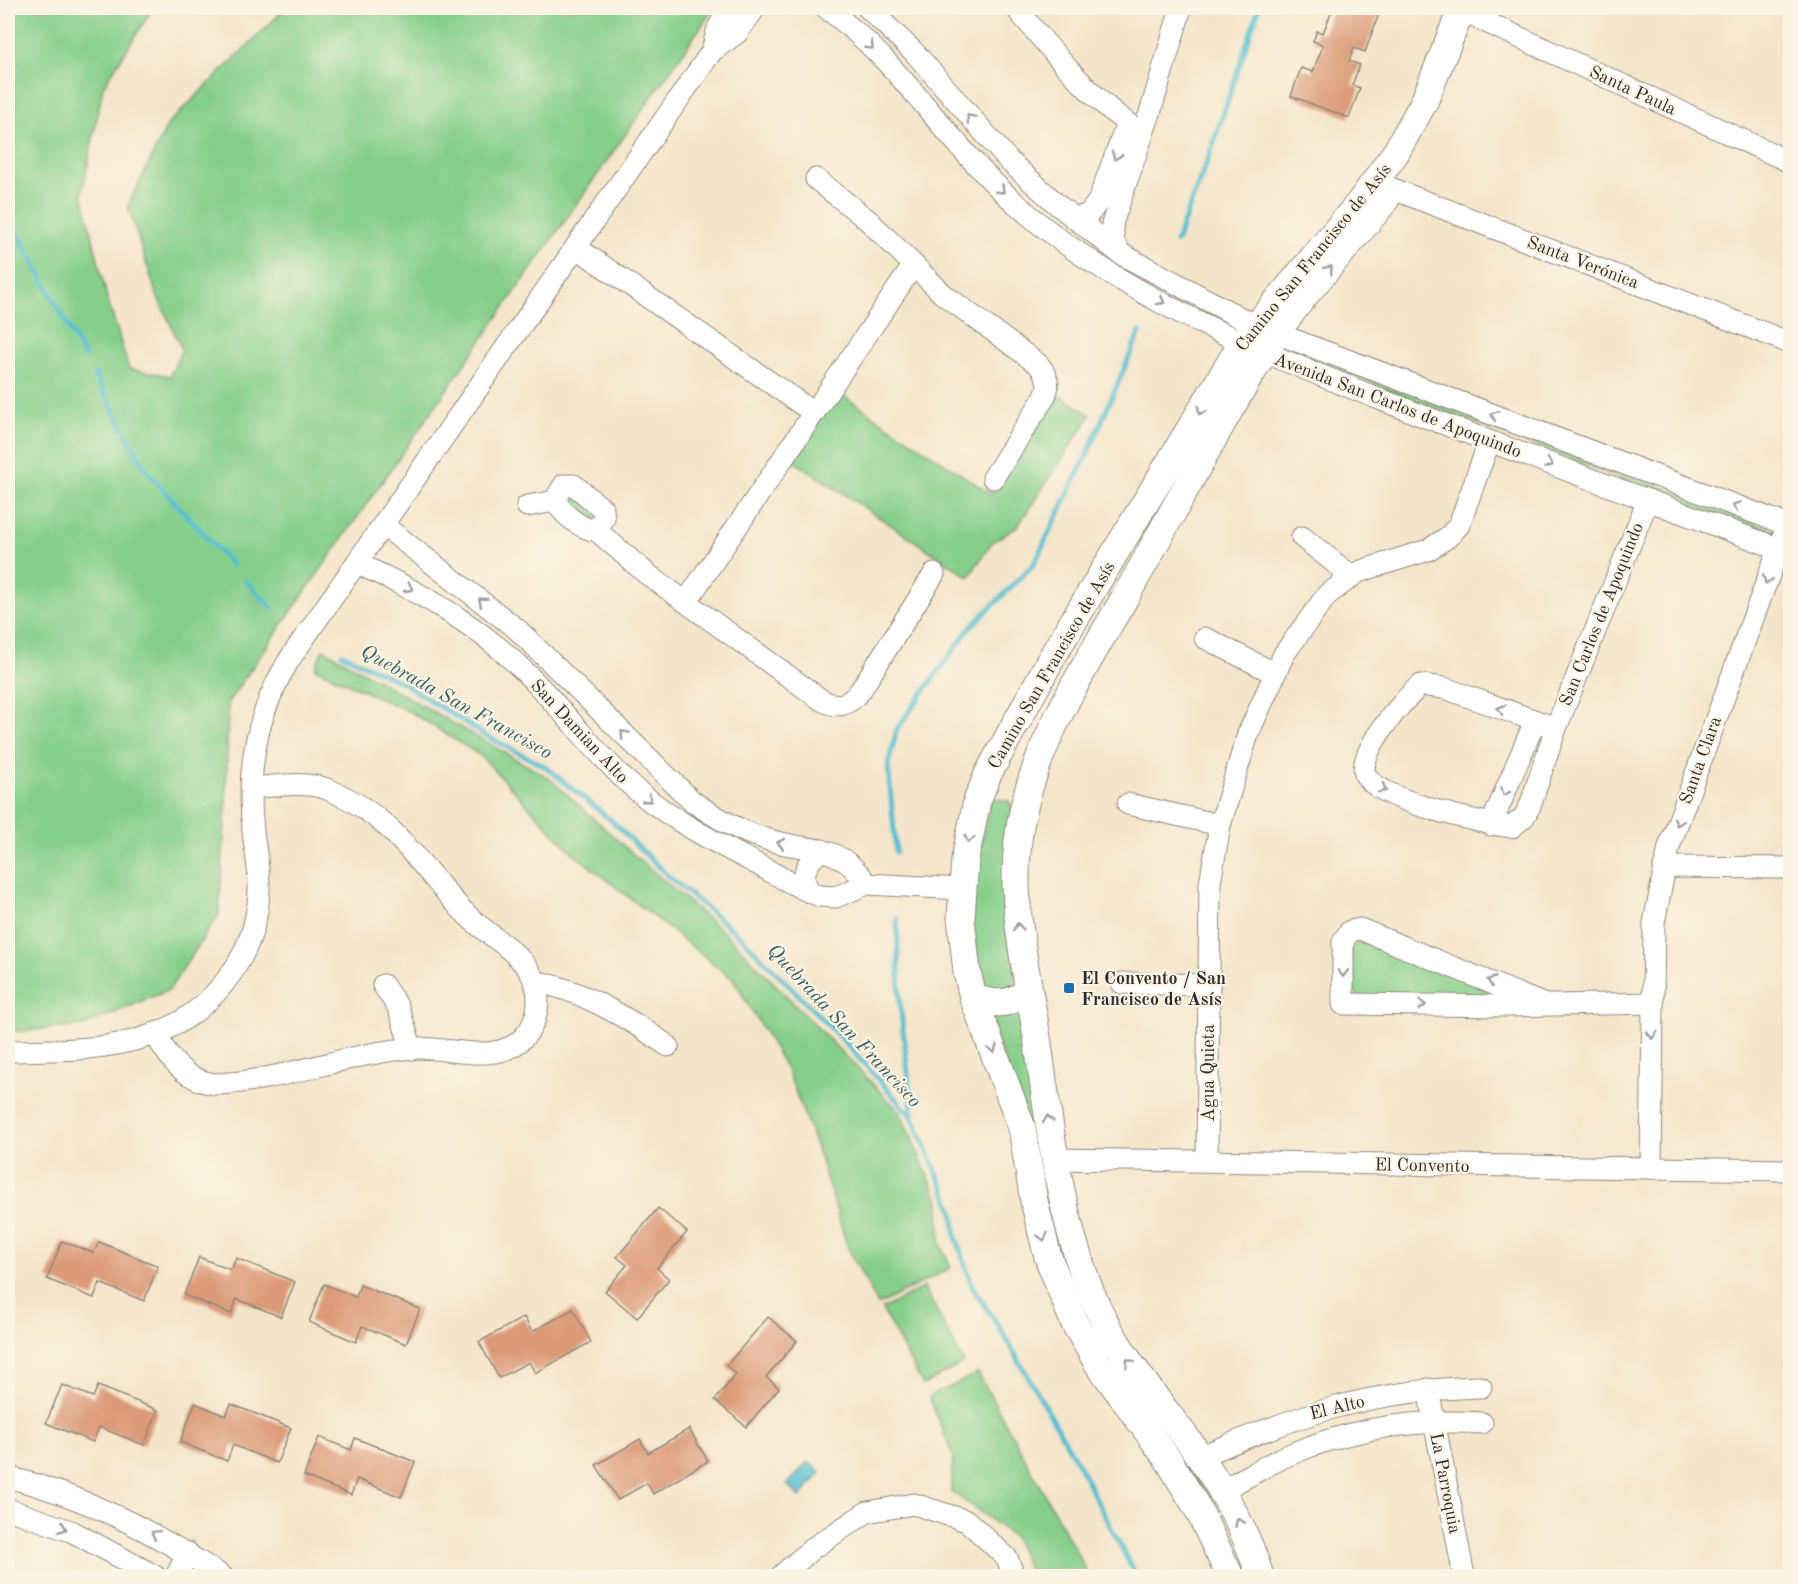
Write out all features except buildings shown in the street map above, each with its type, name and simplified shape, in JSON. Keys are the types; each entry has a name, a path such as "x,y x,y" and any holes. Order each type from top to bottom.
{"main road":[{"name":"Camino San Francisco de Asís","path":"1230,1576 1198,1509 1169,1461 1097,1362 1074,1322 1048,1257 1034,1201 1022,1128 973,998 963,945 962,889 965,860 978,801 1011,730 1085,603 1259,339 1384,186 1424,102 1472,11"},
{"name":"Camino San Francisco de Asís","path":"1259,339 1046,743 1023,809 1016,890 1021,957 1054,1159 1075,1248 1092,1296 1114,1340 1200,1457 1231,1505 1260,1576"},
{"path":"1085,603 1114,616"},
{"path":"978,801 989,793 1003,792 1015,798 1023,809"},
{"path":"973,998 987,1003 1002,1004 1028,991"}],"street":[{"path":"8,1051 92,1047 124,1043 155,1033 179,1022 207,1001 227,980 247,945 256,919 260,888 251,788 258,726 274,687 356,563 712,51 718,28 730,8"},
{"path":"712,51 737,33 755,8"},
{"name":"Avenida San Carlos de Apoquindo","path":"826,8 896,72 987,176 1048,230 1126,282 1489,442 1785,550"},
{"name":"Avenida San Carlos de Apoquindo","path":"868,8 915,53 1009,161 1074,218 1121,254 1259,339 1789,525"},
{"path":"1017,8 1061,62 1135,129"},
{"path":"1074,218 1088,215 1098,202 1135,129 1181,8"},
{"name":"Santa Paula","path":"1472,11 1791,162"},
{"path":"1121,254 1114,242 1112,224 1135,129"},
{"path":"816,179 868,220 913,266 966,313 1038,364 1048,380 1044,399 993,478"},
{"name":"Santa Verónica","path":"1384,186 1791,343"},
{"path":"577,248 814,413"},
{"path":"686,602 913,266"},
{"name":"Agua Quieta","path":"1208,1161 1210,883 1220,825 1248,734 1274,673 1312,612 1334,588 1350,575 1428,550 1448,537 1464,515 1489,442"},
{"path":"527,506 556,501 561,487 567,483 574,485 603,509 604,518 596,530 628,559 820,699 838,706 849,703 860,692 934,574"},
{"name":"San Carlos de Apoquindo","path":"1556,728 1444,688 1421,685 1406,696 1376,737 1364,769 1366,777 1377,788 1456,818 1512,827 1524,817 1530,806 1556,728 1647,500"},
{"name":"San Damian Alto","path":"383,525 518,630 585,693 661,773 692,801 720,820 744,832 772,841 822,850 844,858 867,884"},
{"name":"Santa Clara","path":"1652,1168 1654,923 1664,867 1785,550 1789,525"},
{"path":"1302,537 1350,575"},
{"name":"San Damian Alto","path":"356,563 404,585 444,608 499,648 535,681 626,781 673,818 810,892 836,897 867,884 962,889"},
{"path":"1205,638 1274,673"},
{"path":"1491,825 1535,721"},
{"path":"155,1033 166,1053 186,1074 195,1080 215,1084 412,1049 486,1053 511,1048 533,1025 538,998 535,982 518,958 466,914 404,841 369,810 320,786 300,784 251,788"},
{"path":"1128,804 1220,825"},
{"path":"810,892 804,883 805,870 822,850"},
{"path":"1664,867 1791,868"},
{"path":"1545,1005 1360,929 1350,931 1343,941 1343,1004 1545,1005 1653,1003"},
{"path":"535,982 555,986 599,1006 668,1046"},
{"path":"1122,983 1209,985"},
{"path":"383,985 398,1007 412,1049"},
{"name":"El Convento","path":"1054,1159 1791,1170"},
{"name":"El Alto","path":"1200,1457 1254,1433 1328,1408 1428,1389 1481,1387"},
{"name":"La Parroquia","path":"1428,1389 1464,1576"},
{"name":"El Alto","path":"1221,1490 1290,1454 1375,1428 1435,1422 1482,1424"},
{"path":"8,1478 103,1508 188,1553 222,1576"},
{"path":"781,1576 813,1548 867,1512 914,1504 967,1521 1006,1558 1014,1576"},
{"path":"8,1509 73,1532 154,1576"},
{"path":"176,1576 188,1553"}],"green space":[{"path":"8,8 153,8 103,87 82,193 107,298 129,369 170,376 182,349 156,293 128,206 168,124 286,8 714,8 228,702 226,805 219,914 169,990 83,1026 8,1032"},
{"path":"1293,346 1776,531 1772,536 1291,353"},
{"path":"836,391 991,494 1057,394 1091,415 1017,527 992,542 969,577 791,459"},
{"path":"571,492 599,512 592,523 563,503"},
{"path":"323,649 549,778 726,934 900,1112 939,1201 940,1242 951,1268 878,1305 848,1248 818,1151 787,1070 734,980 574,854 481,756 414,714 315,668"},
{"path":"991,798 1009,801 1015,813 1017,978 1004,994 982,987 969,903"},
{"path":"1366,939 1496,990 1495,998 1360,998 1351,988 1350,951 1357,943"},
{"path":"1021,1005 1050,1203 1070,1266 1208,1492 1248,1576 1242,1576 1218,1519 1195,1480 1095,1342 1056,1252 990,1013"},
{"path":"924,1287 964,1363 923,1385 882,1309"},
{"path":"978,1373 1085,1568 1086,1576 1031,1576 1014,1537 951,1491 953,1456 929,1397"}],"water":[{"path":"808,1462 821,1473 800,1497 787,1485"}],"waterway":[{"path":"1176,242 1208,159 1259,8"},
{"name":"Quebrada San Francisco","path":"8,215 84,356"},
{"path":"896,852 888,765 897,729 968,630 1034,564 1086,457 1140,332"},
{"name":"Quebrada San Francisco","path":"94,374 147,472 233,566"},
{"name":"Quebrada San Francisco","path":"246,581 272,608"},
{"name":"Quebrada San Francisco","path":"342,654 403,683 486,736 546,767 612,821 668,876 742,938 842,1039 913,1118 953,1210 956,1237 973,1288 1003,1333 1076,1460 1136,1576"},
{"path":"897,919 900,1004 913,1116"}],"place":[{"name":"El Convento / San Francisco de Asís","path":"1069,988"}]}
